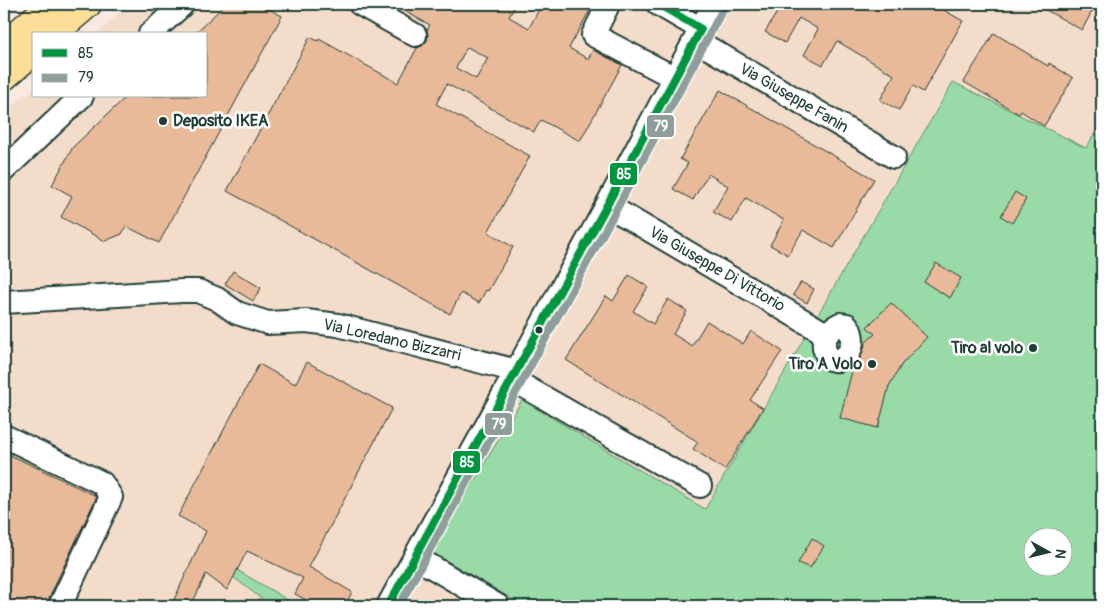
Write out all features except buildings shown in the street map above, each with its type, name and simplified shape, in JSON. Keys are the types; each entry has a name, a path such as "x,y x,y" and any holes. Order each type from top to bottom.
{"highway":[{"path":"4,39 47,19 87,4"},
{"path":"4,46 47,19"},
{"path":"4,76 32,52"}],"street":[{"path":"360,4 415,35"},
{"path":"601,4 607,7 593,35 675,78"},
{"name":"Via Giuseppe Fanin","path":"658,4 698,34 894,157"},
{"path":"388,606 515,375 714,4"},
{"path":"152,32 170,8"},
{"path":"4,170 80,98"},
{"name":"Via Giuseppe Di Vittorio","path":"607,205 826,334"},
{"name":"Via Loredano Bizzarri","path":"4,302 198,291 216,299 237,313 268,323 306,321 338,325 515,375 700,486"},
{"path":"4,436 102,483 112,496 60,606"},
{"path":"415,557 498,606"}],"shaded area":[{"path":"129,4 1102,4 1102,121 1086,148 952,82 648,606 4,606 4,112 32,90 32,98 208,98 208,32 99,32"}],"green space":[{"path":"953,82 1086,148 1102,121 1102,606 524,606 432,552 522,400 705,509"},
{"path":"237,570 298,606 271,606 233,577"}],"transit line":[{"name":"85","path":"658,4 701,29"},
{"name":"79","path":"399,606 616,210 723,9"},
{"name":"85","path":"388,606 701,29"}],"place":[{"name":"Deposito IKEA","path":"163,121"},
{"name":"Tiro al volo","path":"1033,348"},
{"name":"Tiro A Volo","path":"872,364"}]}
